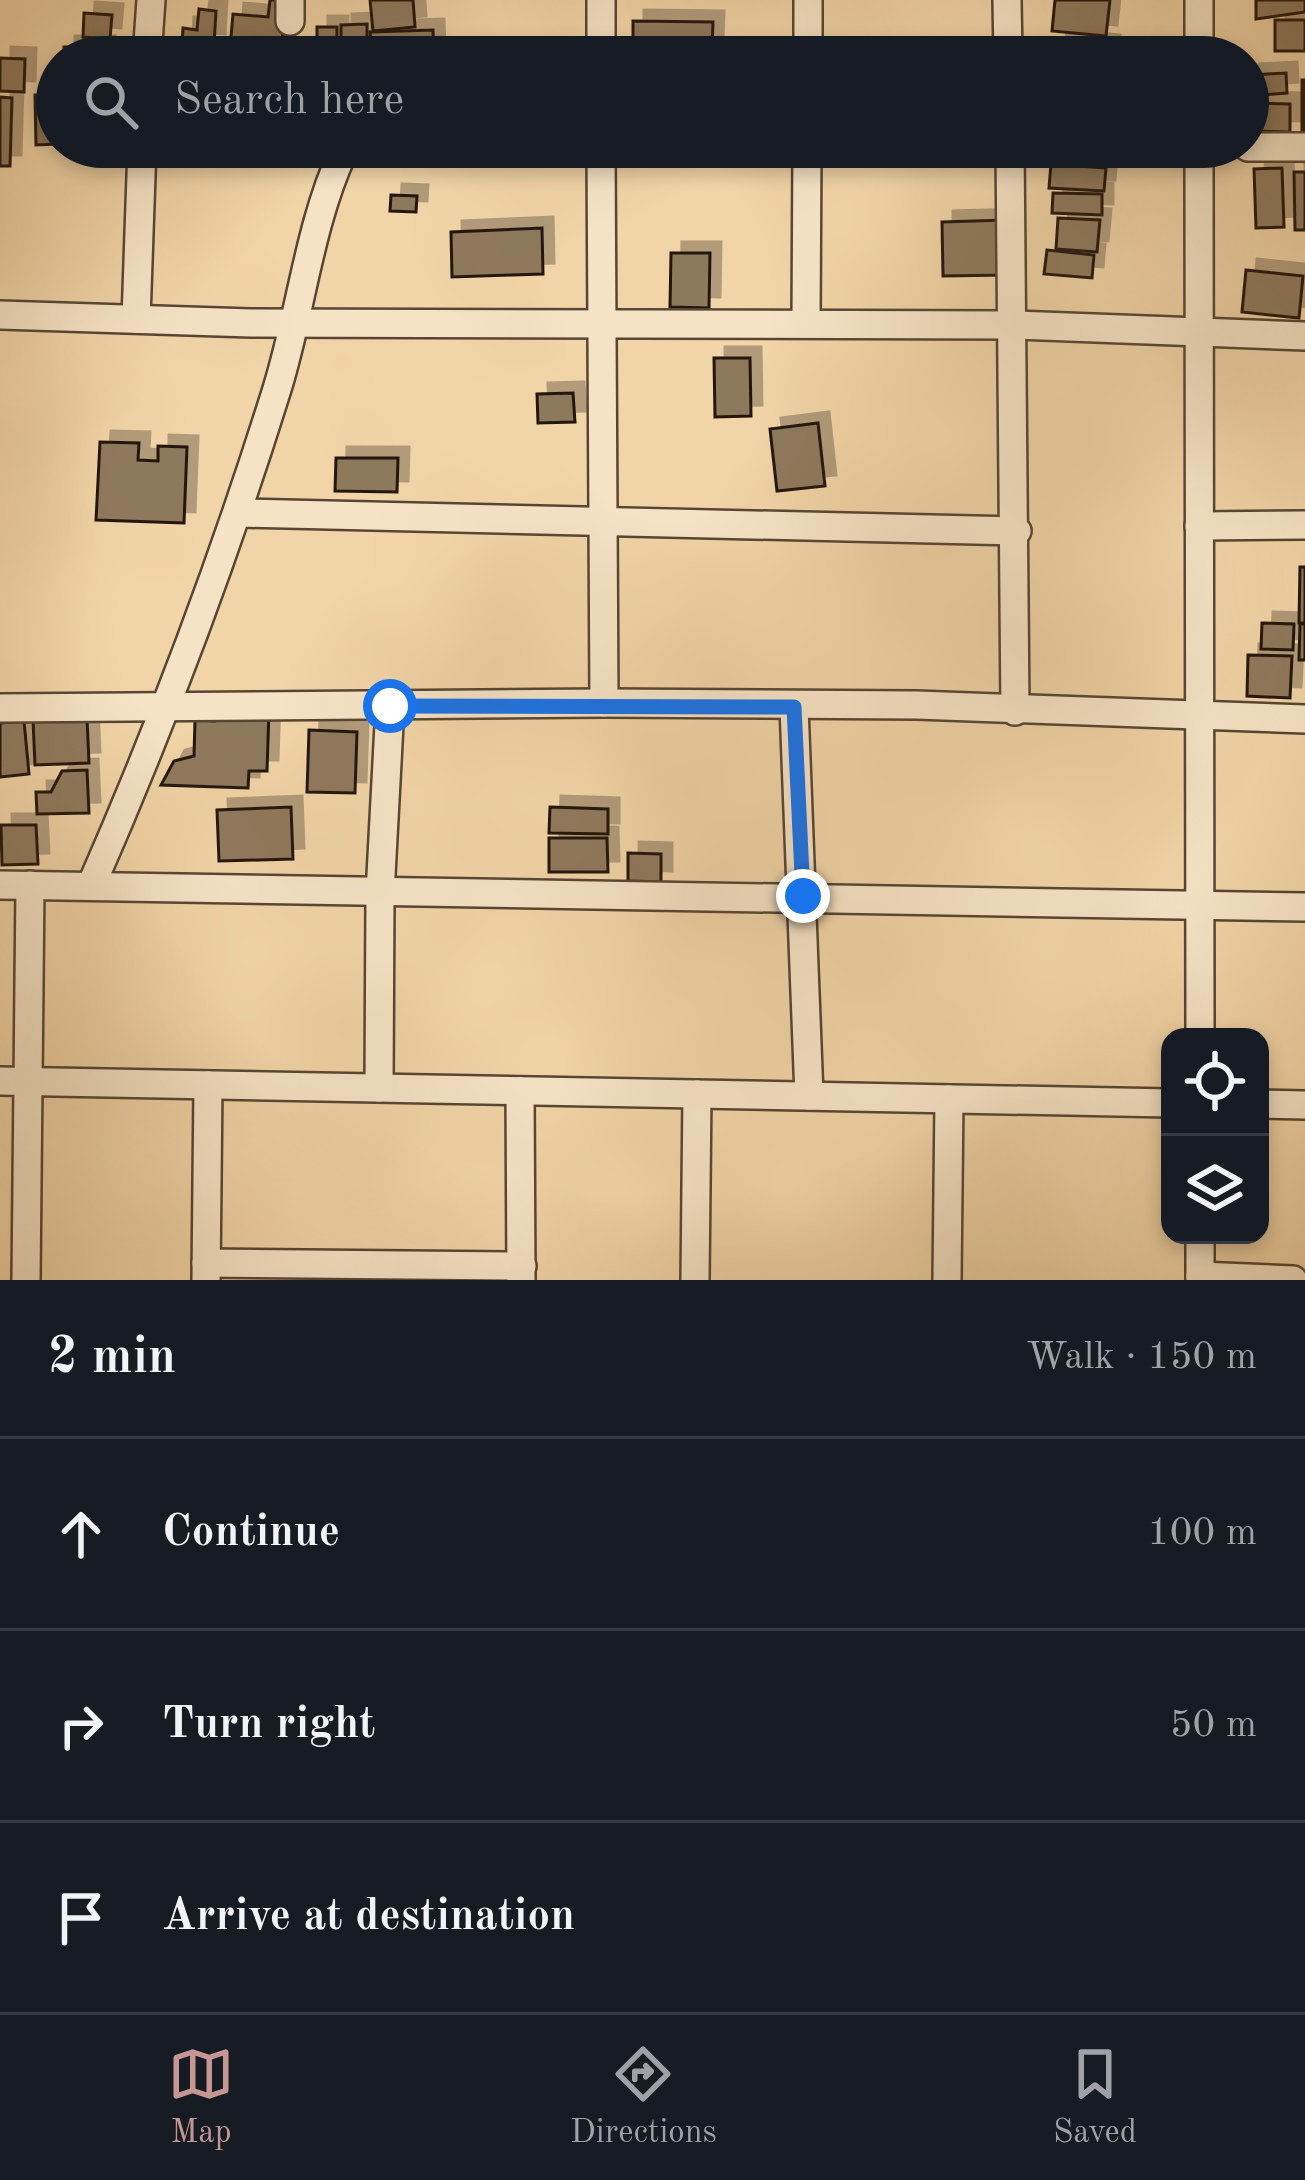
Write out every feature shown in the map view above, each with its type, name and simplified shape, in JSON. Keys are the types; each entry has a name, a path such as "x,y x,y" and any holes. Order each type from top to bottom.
{"street":[{"path":"148,36 151,0"},
{"path":"601,0 601,36"},
{"path":"808,0 808,36"},
{"path":"1007,0 1008,36"},
{"path":"1199,0 1199,36"},
{"path":"1269,147 1305,147"},
{"path":"136,319 141,168"},
{"path":"92,886 171,705 239,513 298,323 336,168"},
{"path":"601,168 604,703"},
{"path":"806,322 807,168"},
{"path":"1010,168 1015,711"},
{"path":"1199,168 1200,1028"},
{"path":"0,315 298,323 1014,325 1305,336"},
{"path":"239,513 1017,530"},
{"path":"1199,526 1305,525"},
{"path":"0,708 604,703 1305,719"},
{"path":"379,1088 380,894 390,706"},
{"path":"794,707 809,1096"},
{"path":"0,885 1305,907"},
{"path":"26,1280 14,1082 30,885"},
{"path":"14,1082 1161,1102"},
{"path":"208,1085 206,1272 521,1273 520,1090"},
{"path":"695,1280 698,1094"},
{"path":"946,1280 949,1099"},
{"path":"1269,1104 1305,1105"},
{"path":"1200,1244 1200,1278 1293,1280"}],"building":[{"path":"270,0 286,0 283,36 231,36 233,14 268,17"},
{"path":"370,0 413,0 415,27 373,31"},
{"path":"1055,0 1110,0 1106,36 1052,31"},
{"path":"1256,0 1305,0 1305,12 1256,19"},
{"path":"199,9 216,11 215,36 182,36 183,28 197,30"},
{"path":"84,13 112,15 110,36 83,36"},
{"path":"1275,20 1305,20 1305,51 1275,51"},
{"path":"633,21 713,22 712,36 633,36"},
{"path":"367,24 367,36 341,36 341,25"},
{"path":"317,27 337,27 337,36 317,36"},
{"path":"433,30 433,36 370,36 370,32"},
{"path":"0,58 25,59 24,92 0,91"},
{"path":"1286,73 1287,93 1269,94 1269,74"},
{"path":"1305,80 1305,137 1302,137"},
{"path":"0,97 12,98 10,166 0,166"},
{"path":"1269,104 1290,104 1290,132 1269,132"},
{"path":"1051,168 1106,168 1104,191 1049,188"},
{"path":"1282,168 1284,227 1256,228 1254,169"},
{"path":"1294,172 1305,172 1305,230 1295,230"},
{"path":"1053,193 1102,194 1102,215 1052,213"},
{"path":"391,195 417,196 416,212 390,211"},
{"path":"1058,218 1100,220 1097,252 1056,249"},
{"path":"1006,220 1007,275 943,276 942,222"},
{"path":"542,228 543,274 452,277 451,232"},
{"path":"1047,250 1094,255 1092,278 1044,274"},
{"path":"671,253 710,253 709,308 670,307"},
{"path":"1246,270 1303,276 1299,318 1242,312"},
{"path":"714,358 750,358 751,416 715,417"},
{"path":"573,393 575,422 538,423 537,394"},
{"path":"818,423 825,486 777,491 770,429"},
{"path":"100,442 139,443 138,460 158,461 158,446 187,447 184,523 96,520"},
{"path":"336,458 398,458 397,492 335,491"},
{"path":"1300,567 1305,567 1305,623 1299,623"},
{"path":"1262,623 1294,624 1293,650 1261,649"},
{"path":"1300,624 1305,624 1305,660 1299,660"},
{"path":"1248,655 1292,656 1290,698 1247,696"},
{"path":"214,708 269,710 267,771 249,771 248,788 161,785 174,761 194,756 195,720 214,721"},
{"path":"87,718 89,763 35,765 33,720"},
{"path":"24,721 29,774 0,777 0,723"},
{"path":"309,730 357,732 355,793 307,792"},
{"path":"87,770 89,813 37,814 36,792 51,792 62,771"},
{"path":"291,807 293,859 219,861 217,810"},
{"path":"550,807 608,809 608,834 549,833"},
{"path":"1,825 36,825 38,864 2,865"},
{"path":"549,838 607,838 608,872 549,872"},
{"path":"628,853 661,854 661,882 628,881"}],"route":[{"path":"390,706 794,707 803,896"}]}
